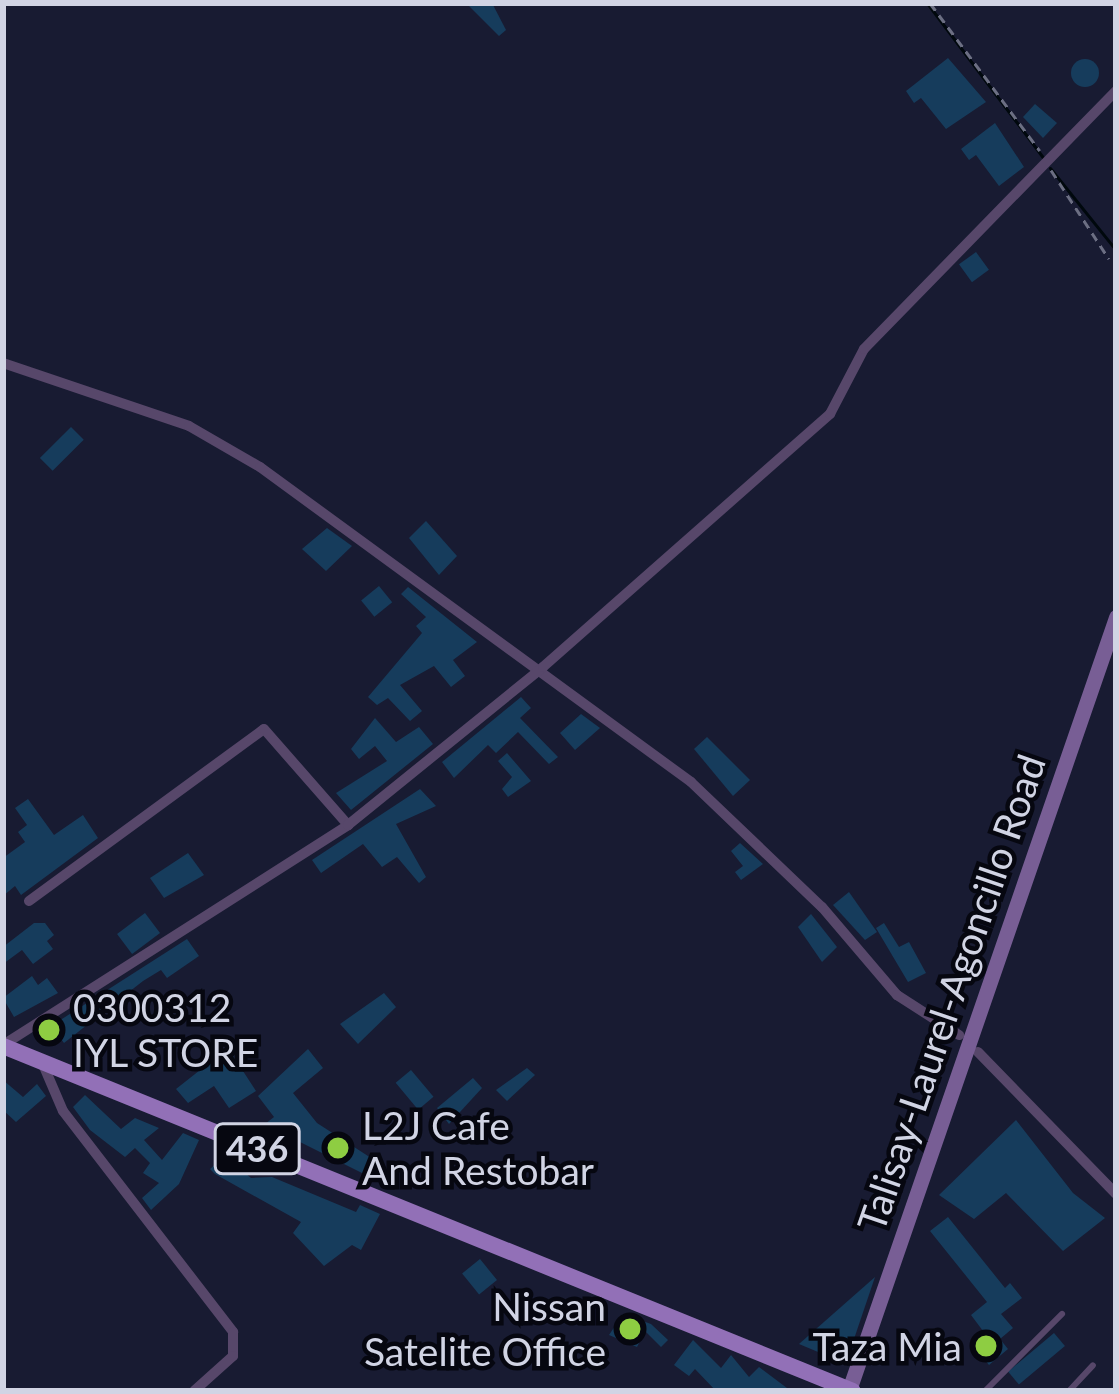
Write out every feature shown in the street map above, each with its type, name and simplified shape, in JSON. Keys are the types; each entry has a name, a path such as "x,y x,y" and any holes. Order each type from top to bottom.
{"main road":[{"name":"Talisay-Laurel-Agoncillo Road","path":"850,1391 1116,617"},
{"name":"436","path":"3,1046 850,1391"}],"street":[{"path":"3,1046 348,825 543,667 830,414 864,350 1049,166 1116,91"},
{"path":"3,363 226,445 543,667 691,782 822,907 897,995 959,1035"},
{"path":"29,902 264,729 348,825"},
{"path":"977,1052 1116,1195"},
{"path":"42,1062 63,1111 233,1332 233,1356 194,1391"}],"lane":[{"path":"985,1391 1062,1314"},
{"path":"1069,1391 1093,1365"}],"path":[{"path":"930,3 1049,166 1109,259"}],"building":[{"path":"466,3 492,3 506,30 499,36"},
{"path":"948,58 986,102 946,129 921,98 914,103 906,91"},
{"path":"1085,59 1095,63 1099,73 1095,83 1085,87 1075,83 1071,73 1075,63"},
{"path":"1035,104 1057,123 1043,138 1023,117"},
{"path":"995,123 1024,167 999,186 976,155 969,160 961,149"},
{"path":"976,252 989,270 972,282 959,264"},
{"path":"71,427 84,440 53,471 40,458"},
{"path":"426,521 457,556 439,575 409,538"},
{"path":"327,528 352,546 326,571 302,549"},
{"path":"379,586 392,602 374,617 361,600"},
{"path":"408,587 477,642 453,660 465,676 451,687 434,666 400,685 422,711 410,721 388,698 377,705 368,697 422,633 416,626 426,617 401,594"},
{"path":"521,697 531,708 520,718 558,757 549,764 518,732 496,753 488,745 454,778 442,762"},
{"path":"581,714 600,728 575,750 560,733"},
{"path":"375,718 396,742 419,727 433,744 351,810 336,793 387,761 375,746 359,759 351,749"},
{"path":"707,737 750,780 733,796 694,749"},
{"path":"507,753 531,781 508,797 502,789 512,777 498,761"},
{"path":"420,789 436,806 396,824 426,877 419,883 397,857 382,867 363,844 321,873 312,860"},
{"path":"28,799 54,835 83,815 98,838 21,895 15,886 3,896 3,858 25,842 18,832 27,825 15,808"},
{"path":"740,843 763,864 741,880 735,872 743,866 731,851"},
{"path":"188,853 204,875 164,898 150,878"},
{"path":"849,892 877,932 865,940 833,905"},
{"path":"145,913 160,933 132,954 117,934"},
{"path":"811,914 837,947 822,962 798,927"},
{"path":"34,923 45,923 54,935 47,941 53,949 33,964 22,950 3,964 3,947"},
{"path":"884,923 899,947 909,942 926,973 908,982 876,928"},
{"path":"187,939 199,956 167,978 161,970 143,981 64,1043 51,1026"},
{"path":"32,976 38,985 47,978 58,993 14,1017 3,998"},
{"path":"384,993 396,1007 358,1044 340,1024"},
{"path":"228,1048 256,1091 229,1108 214,1086 188,1103 176,1089"},
{"path":"308,1049 323,1068 293,1093 317,1123 385,1167 378,1181 288,1136 279,1142 265,1124 274,1117 258,1096"},
{"path":"527,1068 535,1075 507,1101 496,1090"},
{"path":"411,1070 433,1097 418,1110 396,1083"},
{"path":"473,1078 482,1088 449,1124 437,1108"},
{"path":"3,1080 23,1097 37,1084 46,1096 16,1122 3,1110"},
{"path":"85,1095 121,1129 135,1118 159,1128 144,1140 162,1160 183,1133 199,1140 179,1184 151,1210 142,1198 159,1183 143,1173 150,1163 135,1148 125,1157 90,1130 73,1107"},
{"path":"1016,1120 1073,1193 1105,1218 1063,1251 1006,1193 974,1219 939,1195"},
{"path":"225,1156 251,1178 272,1177 356,1212 360,1205 380,1214 361,1250 352,1245 324,1266 293,1233 301,1222 210,1169"},
{"path":"948,1217 1005,1288 1010,1283 1022,1298 1001,1314 1013,1328 1000,1339 1008,1349 989,1365 970,1342 983,1331 971,1315 987,1302 930,1231"},
{"path":"480,1259 497,1280 479,1294 462,1273"},
{"path":"875,1277 854,1339 830,1357 799,1344"},
{"name":"Nissan Satelite Office","path":"623,1314 651,1324 668,1340 661,1347 645,1331 637,1347 609,1335"},
{"path":"1054,1333 1065,1346 1019,1385 1008,1372"},
{"path":"693,1340 721,1368 731,1355 749,1377 759,1367 791,1391 716,1391 695,1369 689,1376 674,1365"}],"waterway":[{"path":"927,3 1045,160"},
{"path":"1050,168 1116,250"}],"place":[{"name":"0300312 IYL STORE","path":"49,1030"},
{"name":"L2J Cafe And Restobar","path":"338,1148"},
{"name":"Nissan Satelite Office","path":"630,1329"},
{"name":"Taza Mia","path":"986,1346"}]}
